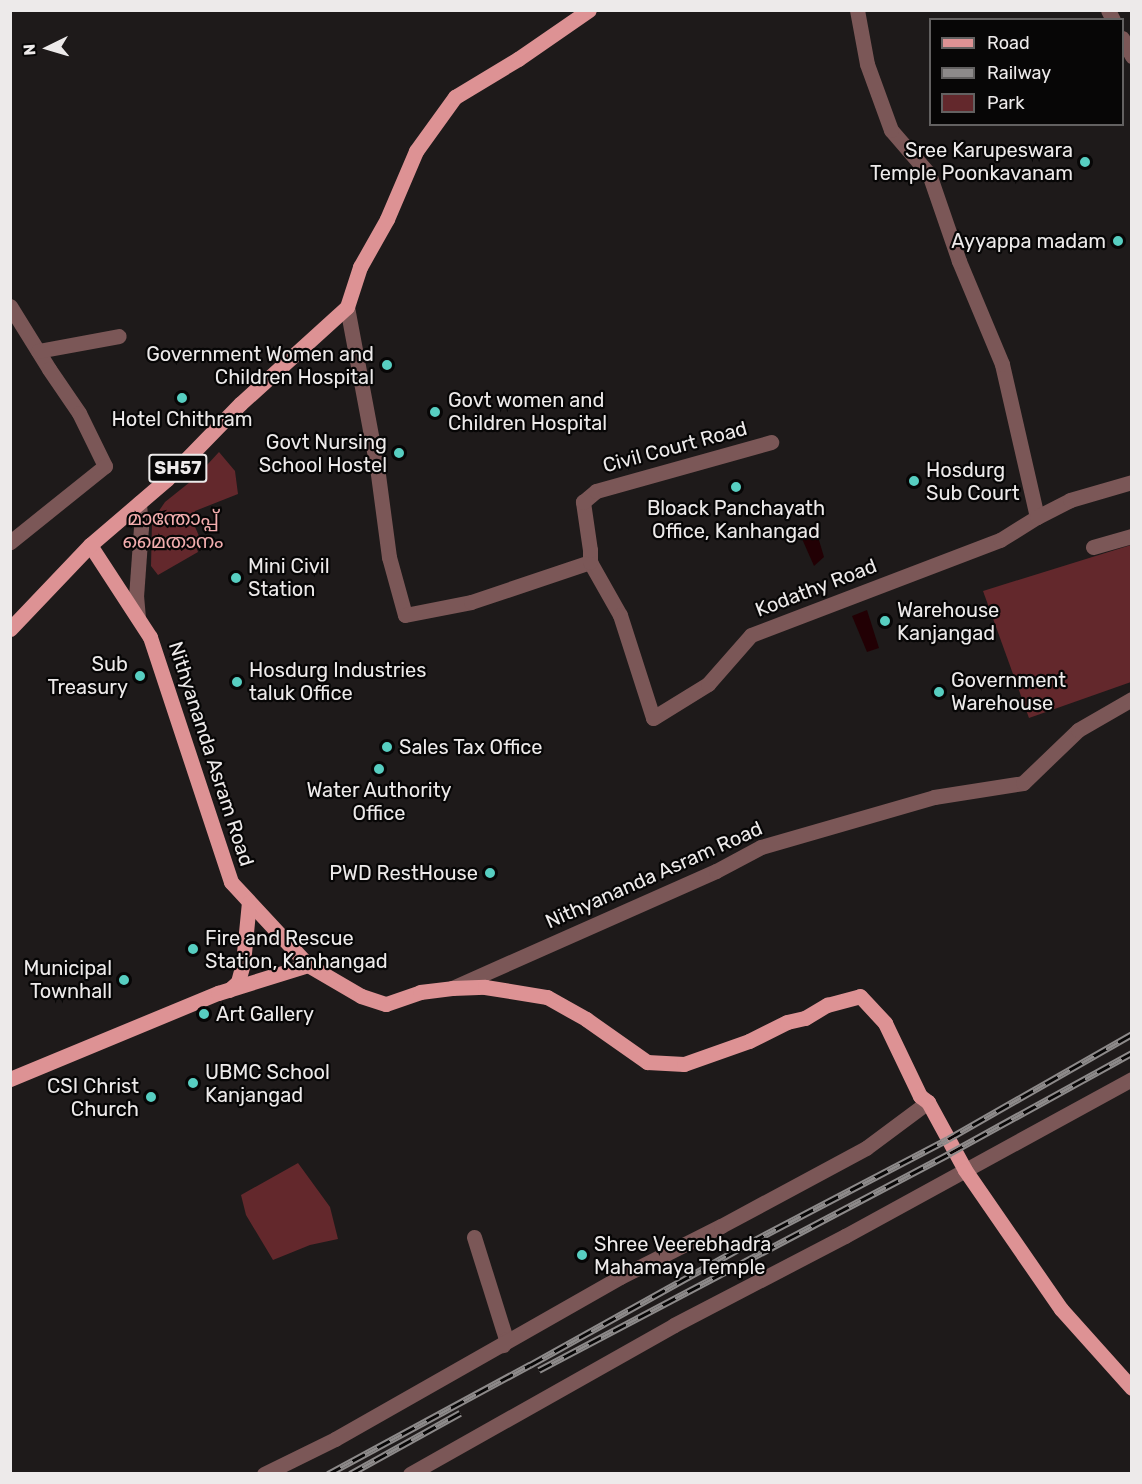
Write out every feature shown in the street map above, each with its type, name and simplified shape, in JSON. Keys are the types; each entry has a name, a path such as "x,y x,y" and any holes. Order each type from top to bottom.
{"main road":[{"name":"SH57","path":"10,629 90,544 167,479 240,404 347,307 360,267 387,219 416,151 455,97 518,59 589,10"},
{"name":"Nithyananda Asram Road","path":"90,544 150,637 231,882 308,965 361,996 386,1004 420,992 452,988 485,987 547,997 586,1019 647,1062 684,1064 749,1041 787,1022 805,1018 827,1005 860,996 885,1023 920,1096 928,1102"},
{"path":"229,990 238,982 243,963 249,902"},
{"path":"10,1078 229,990 308,965"},
{"path":"928,1102 965,1170 1062,1309 1131,1388"}],"street":[{"path":"857,10 867,64 891,130 929,174 959,261 1002,364 1037,517 1070,500 1131,482"},
{"path":"1124,42 1131,56"},
{"path":"10,306 79,413 105,466 10,542"},
{"path":"347,307 377,466 389,557 405,615 471,602 590,562"},
{"path":"38,351 119,336"},
{"name":"Civil Court Road","path":"590,562 583,502 596,491 771,442"},
{"path":"138,618 136,597 141,527 139,503"},
{"name":"Kodathy Road","path":"590,562 620,615 654,718 708,684 751,635 1000,540 1037,517"},
{"path":"1092,547 1131,536"},
{"name":"Nithyananda Asram Road","path":"452,988 716,871 761,847 934,797 1023,783 1078,730 1131,699"},
{"path":"410,1473 674,1324 845,1236 1131,1079"},
{"path":"264,1473 335,1439 401,1403 414,1392 503,1345 620,1276 721,1226 866,1148 928,1102"},
{"path":"474,1237 506,1340 503,1345"}],"green space":[{"name":"മാന്തോപ്പ് മൈതാനം","path":"219,452 235,471 238,494 195,511 193,522 199,536 194,540 198,552 158,575 151,566 152,521 165,502 195,478"},
{"path":"1131,545 1131,682 1029,718 983,591"},
{"path":"298,1163 330,1207 338,1239 310,1245 273,1260 246,1215 241,1195"}],"shaded area":[{"path":"816,530 824,557 814,566 799,532"},
{"path":"867,610 879,648 867,652 852,616"}],"railway":[{"path":"328,1474 751,1242 948,1139 1132,1034"},
{"path":"539,1370 950,1153 1132,1053"},
{"path":"350,1474 460,1413"}],"place":[{"name":"Sree Karupeswara Temple Poonkavanam","path":"1085,162"},
{"name":"Ayyappa madam","path":"1118,241"},
{"name":"Government Women and Children Hospital","path":"387,365"},
{"name":"Hotel Chithram","path":"182,398"},
{"name":"Govt women and Children Hospital","path":"435,412"},
{"name":"Govt Nursing School Hostel","path":"399,453"},
{"name":"Hosdurg Sub Court","path":"914,481"},
{"name":"Bloack Panchayath Office, Kanhangad","path":"736,487"},
{"name":"Mini Civil Station","path":"236,578"},
{"name":"Warehouse Kanjangad","path":"885,621"},
{"name":"Sub Treasury","path":"140,676"},
{"name":"Hosdurg Industries taluk Office","path":"237,682"},
{"name":"Government Warehouse","path":"939,692"},
{"name":"Sales Tax Office","path":"387,747"},
{"name":"Water Authority Office","path":"379,769"},
{"name":"PWD RestHouse","path":"490,873"},
{"name":"Fire and Rescue Station, Kanhangad","path":"193,949"},
{"name":"Municipal Townhall","path":"124,980"},
{"name":"Art Gallery","path":"204,1014"},
{"name":"UBMC School Kanjangad","path":"193,1083"},
{"name":"CSI Christ Church","path":"151,1097"},
{"name":"Shree Veerebhadra Mahamaya Temple","path":"582,1255"}]}
